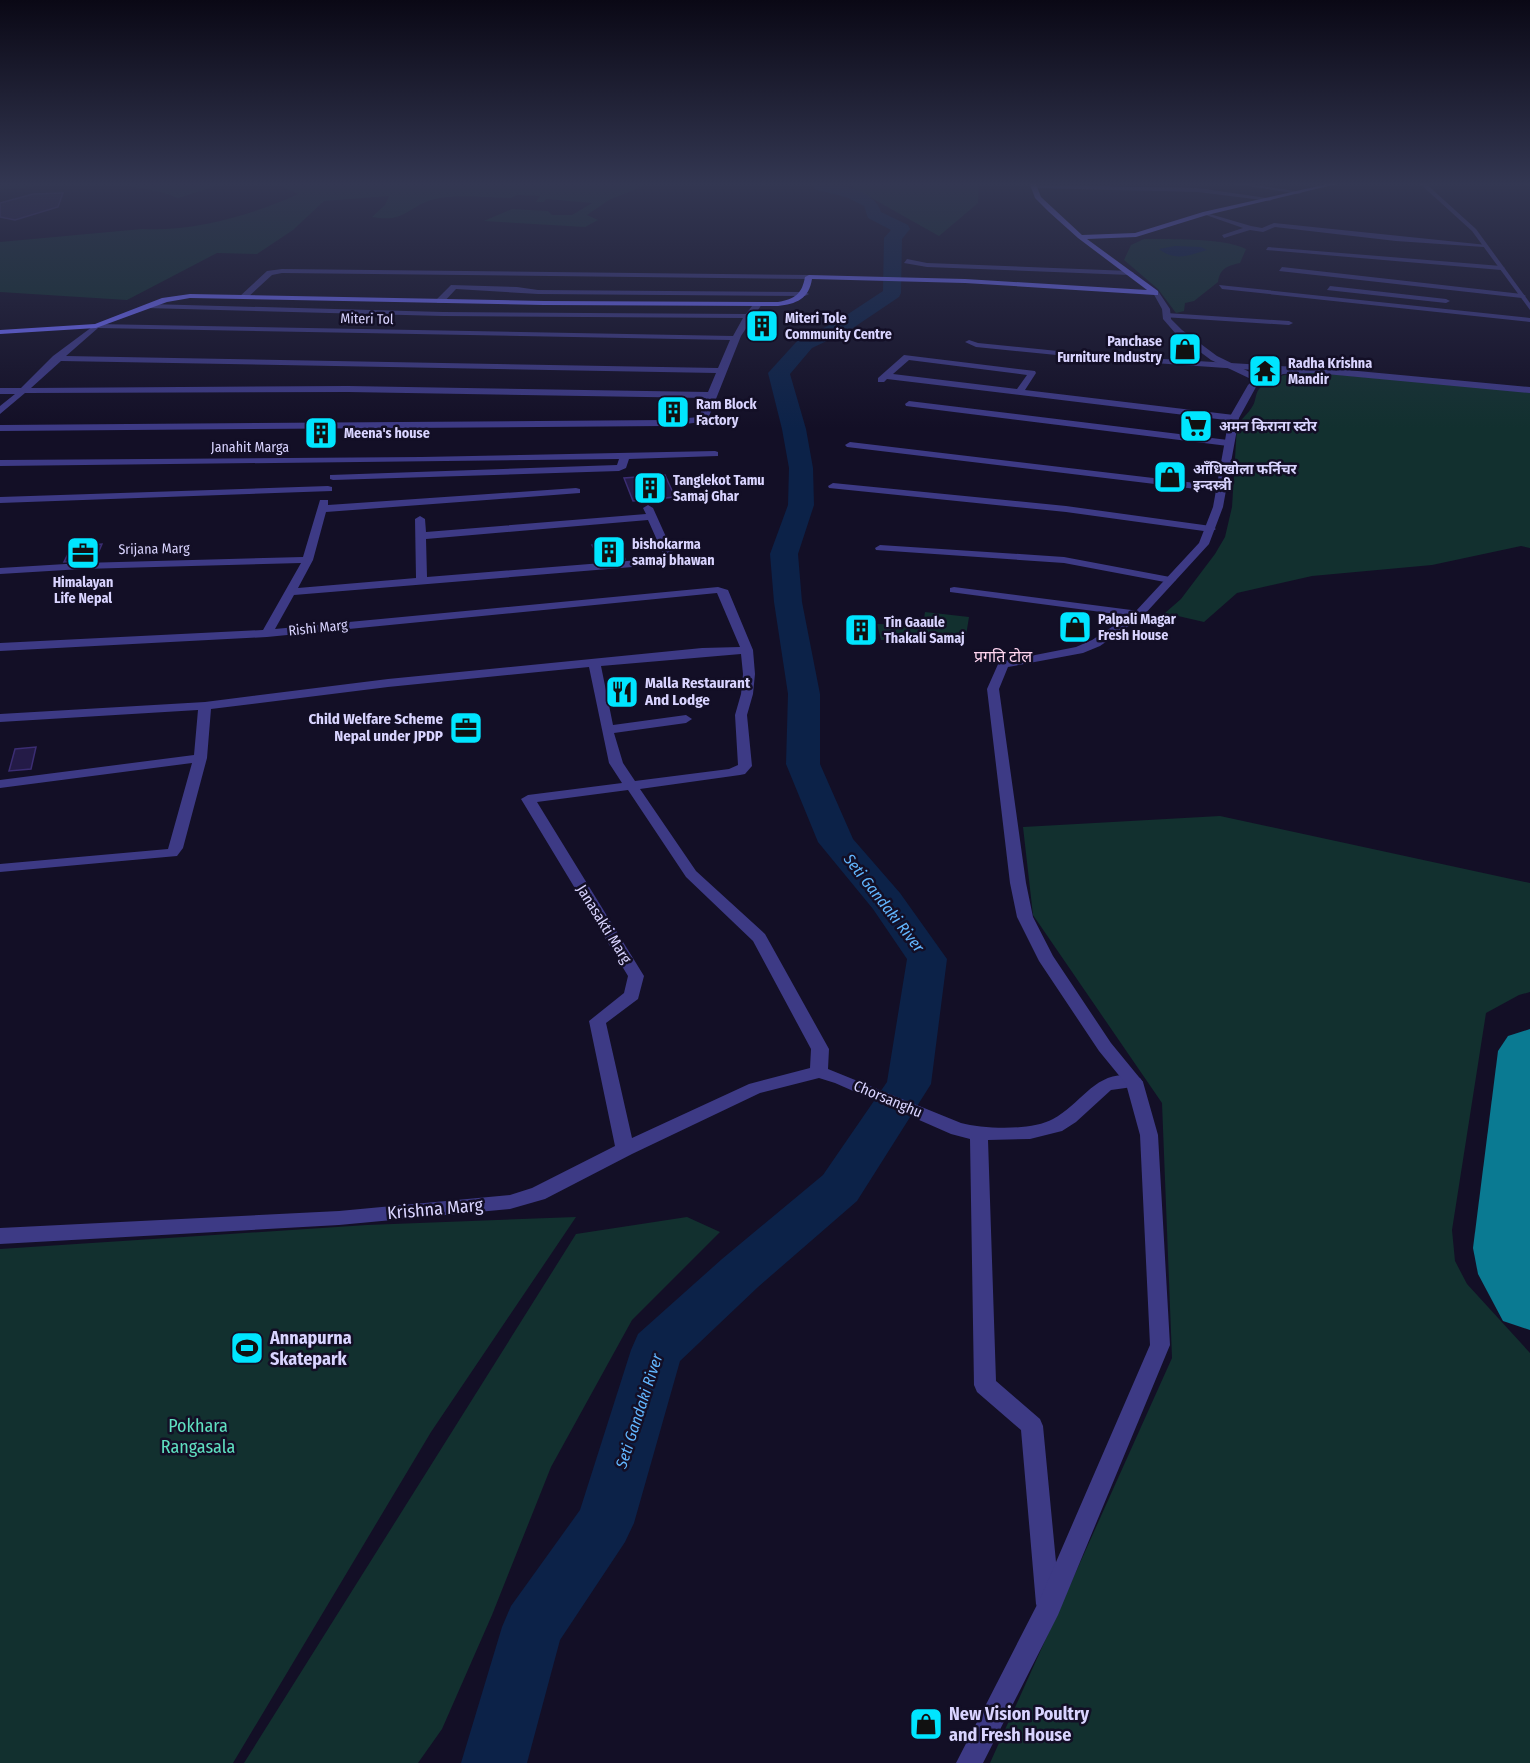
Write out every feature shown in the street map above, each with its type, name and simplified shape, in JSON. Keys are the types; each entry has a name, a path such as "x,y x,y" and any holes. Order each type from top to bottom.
{"main road":[{"path":"1122,264 1155,293"},
{"path":"96,326 177,297 758,304 791,303 804,294 809,278 983,282 1155,293"},
{"name":"Miteri Tol","path":"0,332 96,326"}],"street":[{"path":"923,264 1130,273"},
{"path":"1455,264 1501,268"},
{"path":"1498,264 1530,309"},
{"path":"1281,269 1521,296"},
{"path":"243,297 270,273 282,271 809,278"},
{"path":"440,301 454,287 518,289 538,292 804,294"},
{"path":"1222,287 1530,320"},
{"path":"1326,287 1450,301"},
{"path":"1155,293 1162,302 1172,326 1179,332 1225,364 1259,380"},
{"path":"428,333 453,301"},
{"path":"0,428 665,423 703,419 733,338 758,304"},
{"path":"149,306 443,314 747,316"},
{"path":"1521,309 1530,309"},
{"path":"1166,315 1289,323"},
{"path":"0,411 25,390 56,358 96,326"},
{"name":"Miteri Tol","path":"96,326 733,338"},
{"path":"969,342 976,345 1097,357 1397,376 1530,390"},
{"path":"1019,393 1032,373 906,357 883,378 1234,418"},
{"path":"56,358 722,371"},
{"path":"969,1763 1049,1607 1160,1345 1149,1135 1134,1082 1098,1037 1045,957 1025,917 1018,883 993,689 1003,665 1079,650 1096,643 1139,614 1204,544 1218,507 1234,418 1252,385 1259,380 1297,370"},
{"path":"0,391 348,389 710,395"},
{"path":"0,401 12,400"},
{"path":"909,404 1228,443"},
{"path":"850,445 1221,489"},
{"name":"Janahit Marga","path":"0,463 66,460 340,460 715,454"},
{"path":"333,477 620,468 623,466 624,456"},
{"path":"267,633 308,560 328,489 340,460"},
{"path":"833,486 1066,509 1210,529"},
{"path":"0,500 328,489"},
{"path":"322,509 576,491"},
{"path":"289,592 671,560 650,513 421,536"},
{"path":"420,519 422,581"},
{"path":"880,548 1064,560 1170,580"},
{"name":"Srijana Marg","path":"0,571 82,566 308,560"},
{"path":"954,590 1139,614"},
{"name":"Rishi Marg","path":"0,647 267,633 635,597 722,591 728,597 747,650"},
{"path":"0,718 205,706 388,683 747,650 749,674 747,694 741,715 745,766 740,771 729,773 631,784"},
{"path":"594,663 616,764 691,874 759,938 820,1049 819,1072"},
{"path":"0,868 172,853 176,848 200,758 205,706"},
{"path":"607,730 686,719"},
{"path":"0,784 200,758"},
{"name":"Janasakti Marg","path":"625,1149 597,1021 632,995 636,976 528,799 631,784"},
{"name":"Chorsanghu","path":"819,1072 841,1079 957,1129 979,1134 1030,1132 1056,1126 1070,1118 1107,1084 1134,1082"},
{"name":"Krishna Marg","path":"0,1236 339,1218 510,1202 538,1194 625,1149 755,1088 819,1072"},
{"path":"979,1134 985,1385 1032,1426 1049,1607"}],"green space":[{"path":"0,264 195,264 127,300 0,292"},
{"path":"1129,264 1234,264 1225,268 1218,282 1194,301 1185,303 1184,311 1176,313 1158,289"},
{"path":"1304,372 1530,391 1530,548 1521,546 1432,565 1312,576 1237,593 1204,622 1165,613 1181,599 1225,537 1232,507 1237,426 1249,412 1263,385 1280,376"},
{"path":"925,612 969,617 965,642 881,640 877,624 923,625"},
{"path":"1220,816 1530,883 1530,992 1519,995 1486,1013 1452,1230 1455,1261 1467,1284 1530,1353 1530,1763 990,1763 1172,1358 1162,1103 1033,915 1023,827"},
{"name":"Pokhara Rangasala","path":"576,1217 431,1432 233,1763 0,1763 0,1249 367,1225"},
{"path":"687,1217 720,1232 632,1320 551,1467 492,1615 442,1729 418,1763 244,1763 576,1234"}],"building":[{"name":"Tanglekot Tamu Samaj Ghar","path":"665,475 675,497 633,501 624,478"},
{"name":"bishokarma samaj bhawan","path":"618,542 625,559 601,561 592,545"},
{"name":"Himalayan Life Nepal","path":"102,544 95,560 64,562 72,546"},
{"name":"Tin Gaaule Thakali Samaj","path":"851,618 873,619 871,642 848,641"},
{"path":"36,747 31,769 9,771 15,749"}],"waterway":[{"name":"Seti Gandaki River","path":"494,1763 533,1627 605,1523 657,1350 740,1273 840,1188 909,1084 927,959 887,901 836,842 803,764 804,694 788,602 784,554 801,505 801,468 794,429 779,373 805,344 843,326 892,293 893,264"}],"taxiway":[{"path":"1530,1051 1509,1248 1515,1274 1530,1299"}],"place":[{"name":"Miteri Tole Community Centre","path":"762,326"},
{"name":"Panchase Furniture Industry","path":"1185,349"},
{"name":"Radha Krishna Mandir","path":"1265,371"},
{"name":"Ram Block Factory","path":"673,412"},
{"name":"अमन किराना स्टोर","path":"1196,426"},
{"name":"Meena's house","path":"321,433"},
{"name":"आँधिखोला फर्निचर इन्दस्त्री","path":"1170,477"},
{"name":"Tanglekot Tamu Samaj Ghar","path":"650,488"},
{"name":"bishokarma samaj bhawan","path":"609,552"},
{"name":"Himalayan Life Nepal","path":"83,553"},
{"name":"Palpali Magar Fresh House","path":"1075,627"},
{"name":"Tin Gaaule Thakali Samaj","path":"861,630"},
{"name":"Malla Restaurant And Lodge","path":"622,692"},
{"name":"Child Welfare Scheme Nepal under JPDP","path":"466,728"},
{"name":"Annapurna Skatepark","path":"247,1348"},
{"name":"New Vision Poultry and Fresh House","path":"926,1724"}],"district":[{"name":"प्रगति टोल","path":"1003,656"}]}
